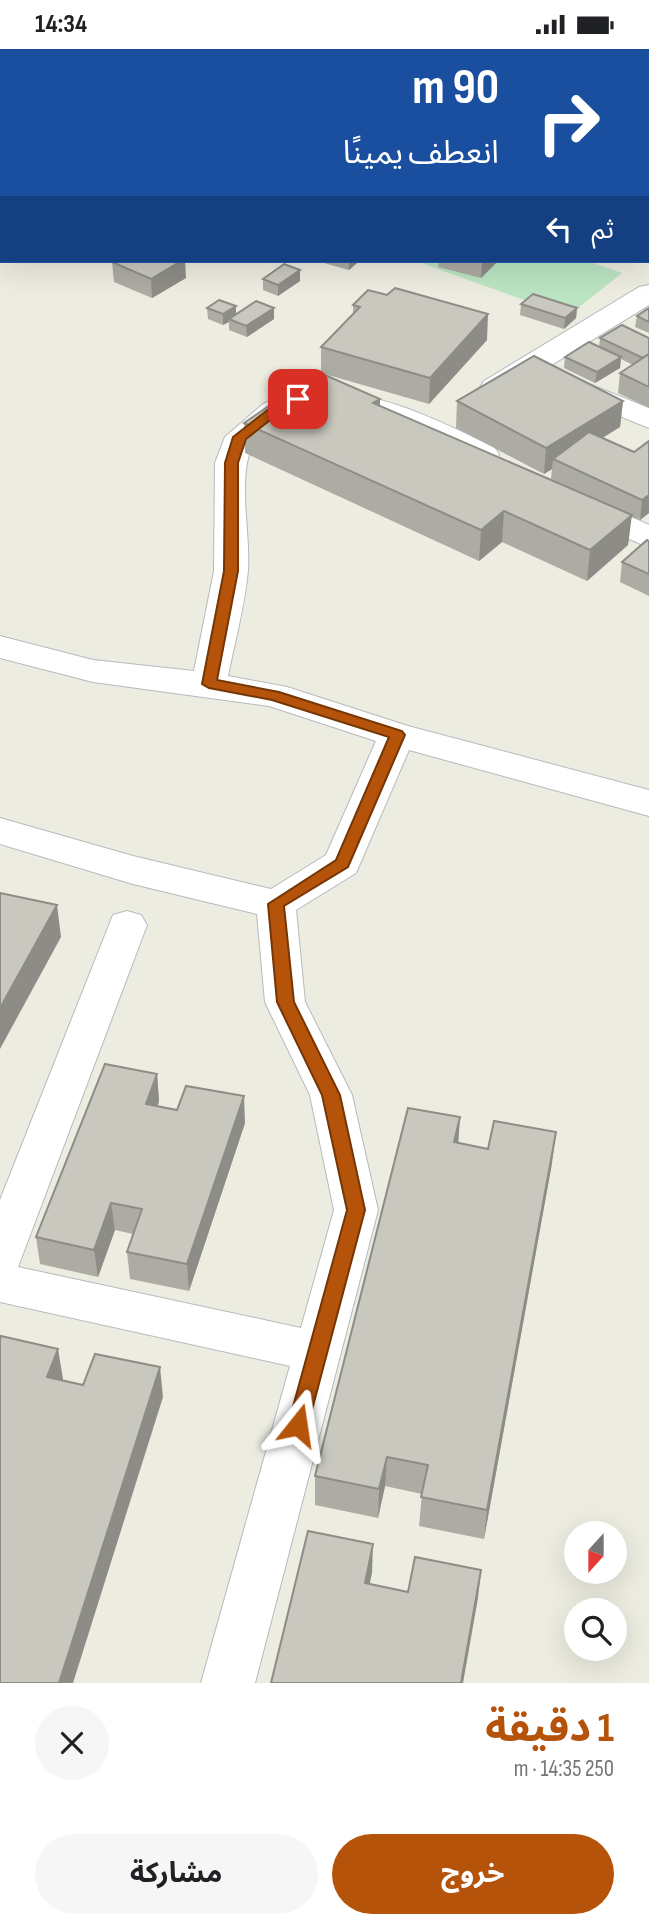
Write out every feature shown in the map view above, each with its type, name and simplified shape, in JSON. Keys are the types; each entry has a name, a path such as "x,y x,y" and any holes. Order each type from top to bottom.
{"street":[{"path":"209,684 231,571 231,463 240,437 274,410 298,399 349,400 393,411 452,414 649,293"},
{"path":"528,367 649,419"},
{"path":"452,414 503,464"},
{"path":"552,489 649,538"},
{"path":"0,647 93,671 209,684 274,695 397,735 649,803"},
{"path":"0,831 133,870 276,904 342,863 397,735"},
{"path":"228,1683 356,1210 331,1095 285,1002 276,904"},
{"path":"0,1258 127,925"},
{"path":"0,1283 318,1352"}],"green space":[{"path":"593,263 622,273 568,316 424,264"}],"building":[{"path":"114,263 178,263 151,279"},
{"path":"284,264 300,270 278,285 263,279"},
{"path":"395,288 488,314 430,378 321,347 360,307 353,305 368,290 387,295"},
{"path":"533,294 577,308 565,318 521,304"},
{"path":"219,300 236,306 223,314 207,308"},
{"path":"256,301 274,308 246,326 229,319"},
{"path":"649,308 649,322 637,316"},
{"path":"622,325 649,338 649,354 643,358 600,338"},
{"path":"589,342 621,357 597,372 565,357"},
{"path":"649,354 649,387 620,373"},
{"path":"534,356 623,401 546,448 457,401"},
{"path":"318,372 380,399 373,403 632,515 590,550 504,511 481,530 244,423"},
{"path":"589,432 634,452 649,441 649,495 642,500 553,459"},
{"path":"649,541 649,574 622,562"},
{"path":"0,893 57,905 0,1008"},
{"path":"105,1064 157,1074 146,1104 177,1110 186,1086 244,1096 187,1264 127,1252 142,1209 111,1203 94,1250 36,1237"},
{"path":"408,1108 460,1117 454,1142 488,1149 494,1121 556,1132 487,1510 421,1497 428,1465 387,1457 379,1489 315,1476"},
{"path":"1,1336 58,1349 47,1377 83,1385 95,1354 160,1367 59,1683 0,1683"},
{"path":"308,1531 373,1544 365,1583 408,1592 415,1557 481,1570 461,1683 271,1683"}],"route":[{"path":"298,399 274,410 240,437 231,463 231,571 209,684 274,695 397,735 342,863 276,904 285,1002 331,1095 356,1210 298,1425"}]}
